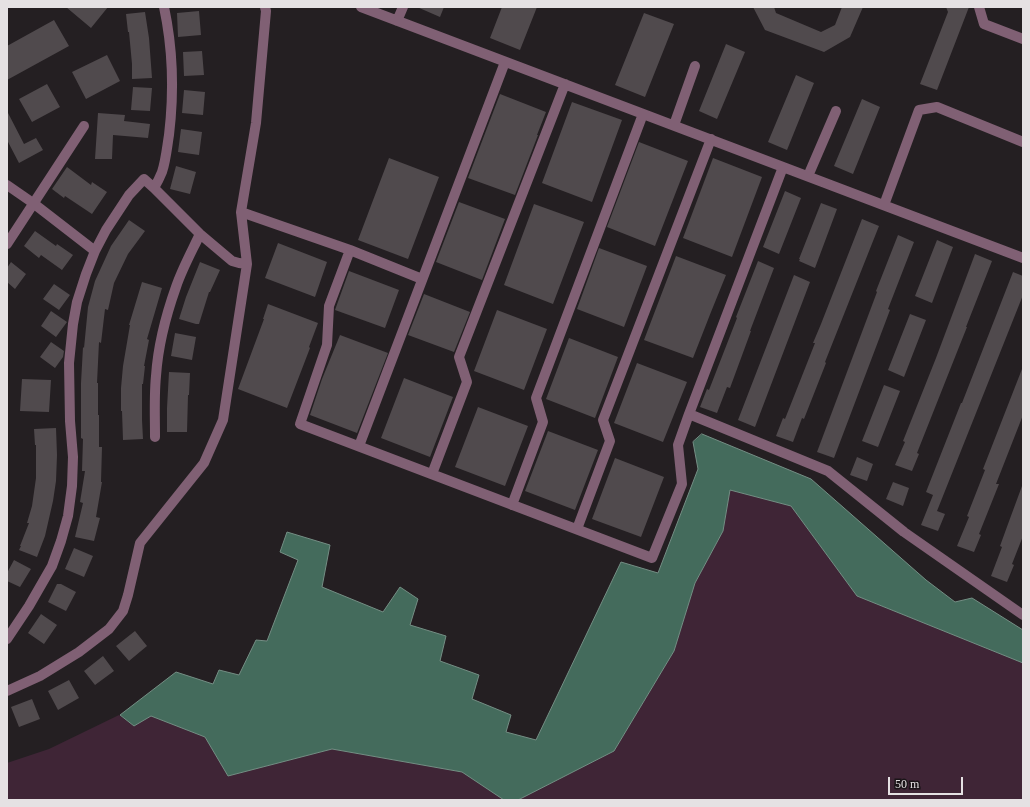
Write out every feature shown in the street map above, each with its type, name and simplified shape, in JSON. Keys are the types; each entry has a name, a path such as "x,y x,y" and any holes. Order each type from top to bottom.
{"street":[{"path":"154,188 162,171 172,113 171,48 164,7"},
{"path":"7,691 40,676 79,652 109,629 123,611 140,544 204,463 223,420 247,264 241,212 256,123 266,7"},
{"path":"361,7 1023,258"},
{"path":"398,21 403,7"},
{"path":"979,7 984,24 1023,39"},
{"path":"359,446 505,62"},
{"path":"674,126 695,66"},
{"path":"432,474 467,382 459,357 565,84"},
{"path":"884,205 919,110 937,107 1023,142"},
{"path":"808,176 836,111"},
{"path":"512,504 543,422 536,398 643,114"},
{"path":"7,244 84,126"},
{"path":"577,530 610,441 603,420 711,139"},
{"path":"350,250 329,306 327,345 300,424 652,558 682,484 678,445 783,167"},
{"path":"7,639 29,606 52,566 68,516 73,457 70,421 69,363 73,324 79,295 86,274 95,251 106,230 129,195 144,179 200,234 232,261 247,264"},
{"path":"7,185 95,251"},
{"path":"241,212 350,250 422,279"},
{"path":"155,437 154,404 160,343 167,313 176,285 200,234"},
{"path":"689,414 828,471 904,532 1023,615"}],"shaded area":[{"path":"702,434 811,479 926,580 955,602 972,598 1023,630 1023,663 857,596 791,506 730,490 723,531 695,583 674,651 614,751 518,800 504,800 462,772 332,749 228,776 205,737 151,716 134,726 120,715 176,672 213,684 219,670 239,675 256,640 267,641 298,560 280,552 287,532 330,545 322,587 383,612 400,587 418,599 410,625 446,636 440,661 479,675 472,699 511,715 506,732 536,740 621,562 658,573 698,469 693,442"},
{"path":"730,490 791,506 857,596 1023,663 1023,800 518,800 614,751 674,651 695,583 723,531"},
{"path":"119,715 134,726 151,716 205,737 228,776 332,749 462,772 504,800 7,800 7,763 49,749"}],"building":[{"path":"66,7 108,7 91,28"},
{"path":"417,7 444,7 440,17"},
{"path":"502,7 537,7 520,50 490,38"},
{"path":"753,7 774,7 776,13 821,32 835,25 842,7 863,7 850,37 824,52 765,30"},
{"path":"946,7 969,7 937,90 920,84 948,12"},
{"path":"199,11 201,35 178,37 177,13"},
{"path":"145,12 149,38 152,78 132,79 132,64 126,14"},
{"path":"644,13 674,24 645,97 615,85"},
{"path":"54,20 69,46 7,80 7,46"},
{"path":"726,44 745,52 717,119 699,111"},
{"path":"202,51 204,75 184,76 183,52"},
{"path":"107,55 120,81 86,99 72,72"},
{"path":"796,75 814,83 787,150 768,142"},
{"path":"47,84 60,107 32,122 19,99"},
{"path":"133,87 152,88 150,111 131,110"},
{"path":"184,90 205,92 203,115 182,113"},
{"path":"500,94 546,112 515,195 468,178"},
{"path":"862,99 880,107 853,174 834,166"},
{"path":"572,102 622,120 592,202 542,183"},
{"path":"7,111 24,144 36,138 43,150 19,163 7,140"},
{"path":"98,113 125,115 124,121 150,124 148,138 113,135 112,159 95,159"},
{"path":"181,129 202,132 199,155 178,152"},
{"path":"639,142 688,161 655,246 607,227"},
{"path":"389,158 439,177 408,259 358,240"},
{"path":"713,158 762,177 732,257 683,238"},
{"path":"176,166 196,172 190,194 170,189"},
{"path":"67,167 91,185 92,182 107,192 92,214 65,196 64,198 52,189"},
{"path":"785,191 801,198 779,254 763,247"},
{"path":"459,202 505,219 482,280 436,262"},
{"path":"821,203 837,209 815,268 799,261 799,259"},
{"path":"534,204 584,222 553,304 504,285"},
{"path":"862,219 879,226 804,419 802,418 793,442 776,436 783,418 785,419"},
{"path":"129,220 145,231 128,254 114,283 108,310 105,309 101,343 99,342 97,383 99,447 102,447 102,482 96,517 100,518 94,541 75,537 83,503 80,502 85,471 82,471 83,439 81,438 81,383 83,347 84,348 88,307 95,281 111,246"},
{"path":"35,231 56,246 57,244 73,255 62,270 41,255 39,258 24,246"},
{"path":"898,235 914,242 834,458 817,452"},
{"path":"937,240 953,247 932,303 915,296"},
{"path":"278,243 327,262 315,297 265,278"},
{"path":"599,248 647,266 624,327 577,309"},
{"path":"975,254 992,261 917,453 919,454 912,471 895,465"},
{"path":"676,256 726,275 693,358 644,340"},
{"path":"758,261 774,268 730,388 727,387 717,413 700,407 707,389 709,390"},
{"path":"11,262 26,274 15,289 7,282 7,268"},
{"path":"200,262 220,270 209,292 199,324 196,324 179,319"},
{"path":"349,271 399,290 385,328 335,310"},
{"path":"1013,272 1023,276 1023,295 937,511 945,514 938,531 921,525 933,495 926,492"},
{"path":"794,275 810,282 755,427 738,420"},
{"path":"142,282 162,288 147,339 149,340 142,384 143,439 123,440 121,388 123,366 129,325"},
{"path":"54,284 70,295 59,310 43,299"},
{"path":"424,294 470,312 454,352 408,335"},
{"path":"268,304 318,323 287,408 238,389 264,319"},
{"path":"497,310 547,329 524,390 474,371"},
{"path":"51,311 67,322 56,337 41,326"},
{"path":"910,314 926,320 904,377 888,370"},
{"path":"175,333 196,337 192,360 171,356"},
{"path":"340,335 388,353 357,433 310,415 322,379"},
{"path":"569,338 618,357 595,418 546,399"},
{"path":"51,342 64,351 63,357 55,368 40,357"},
{"path":"637,363 687,382 663,442 614,423"},
{"path":"1022,369 1023,415 996,484 999,484 979,534 981,535 974,552 957,546 969,517 967,516 985,470 983,469"},
{"path":"169,372 190,373 187,432 167,432"},
{"path":"404,378 453,397 430,457 381,438"},
{"path":"22,379 51,380 49,412 20,411"},
{"path":"884,385 900,391 878,447 862,441"},
{"path":"478,407 528,426 505,486 455,467"},
{"path":"56,428 56,481 45,536 37,557 19,550 29,523 27,523 32,506 36,478 36,445 34,429"},
{"path":"548,431 598,450 575,510 525,491"},
{"path":"857,457 873,464 867,481 850,475"},
{"path":"615,458 664,477 641,537 592,519"},
{"path":"893,482 909,488 903,506 886,499"},
{"path":"1022,486 1023,536 1007,582 991,576 1002,547 1000,546"},
{"path":"74,548 93,556 84,577 65,569"},
{"path":"14,560 31,569 20,587 7,581 7,573"},
{"path":"57,584 61,584 76,592 66,611 48,602"},
{"path":"41,614 57,625 44,644 28,633"},
{"path":"135,631 147,646 129,661 116,646"},
{"path":"103,656 114,671 95,685 84,671"},
{"path":"69,680 79,698 58,710 48,691"},
{"path":"32,699 40,719 19,727 11,707"}]}
